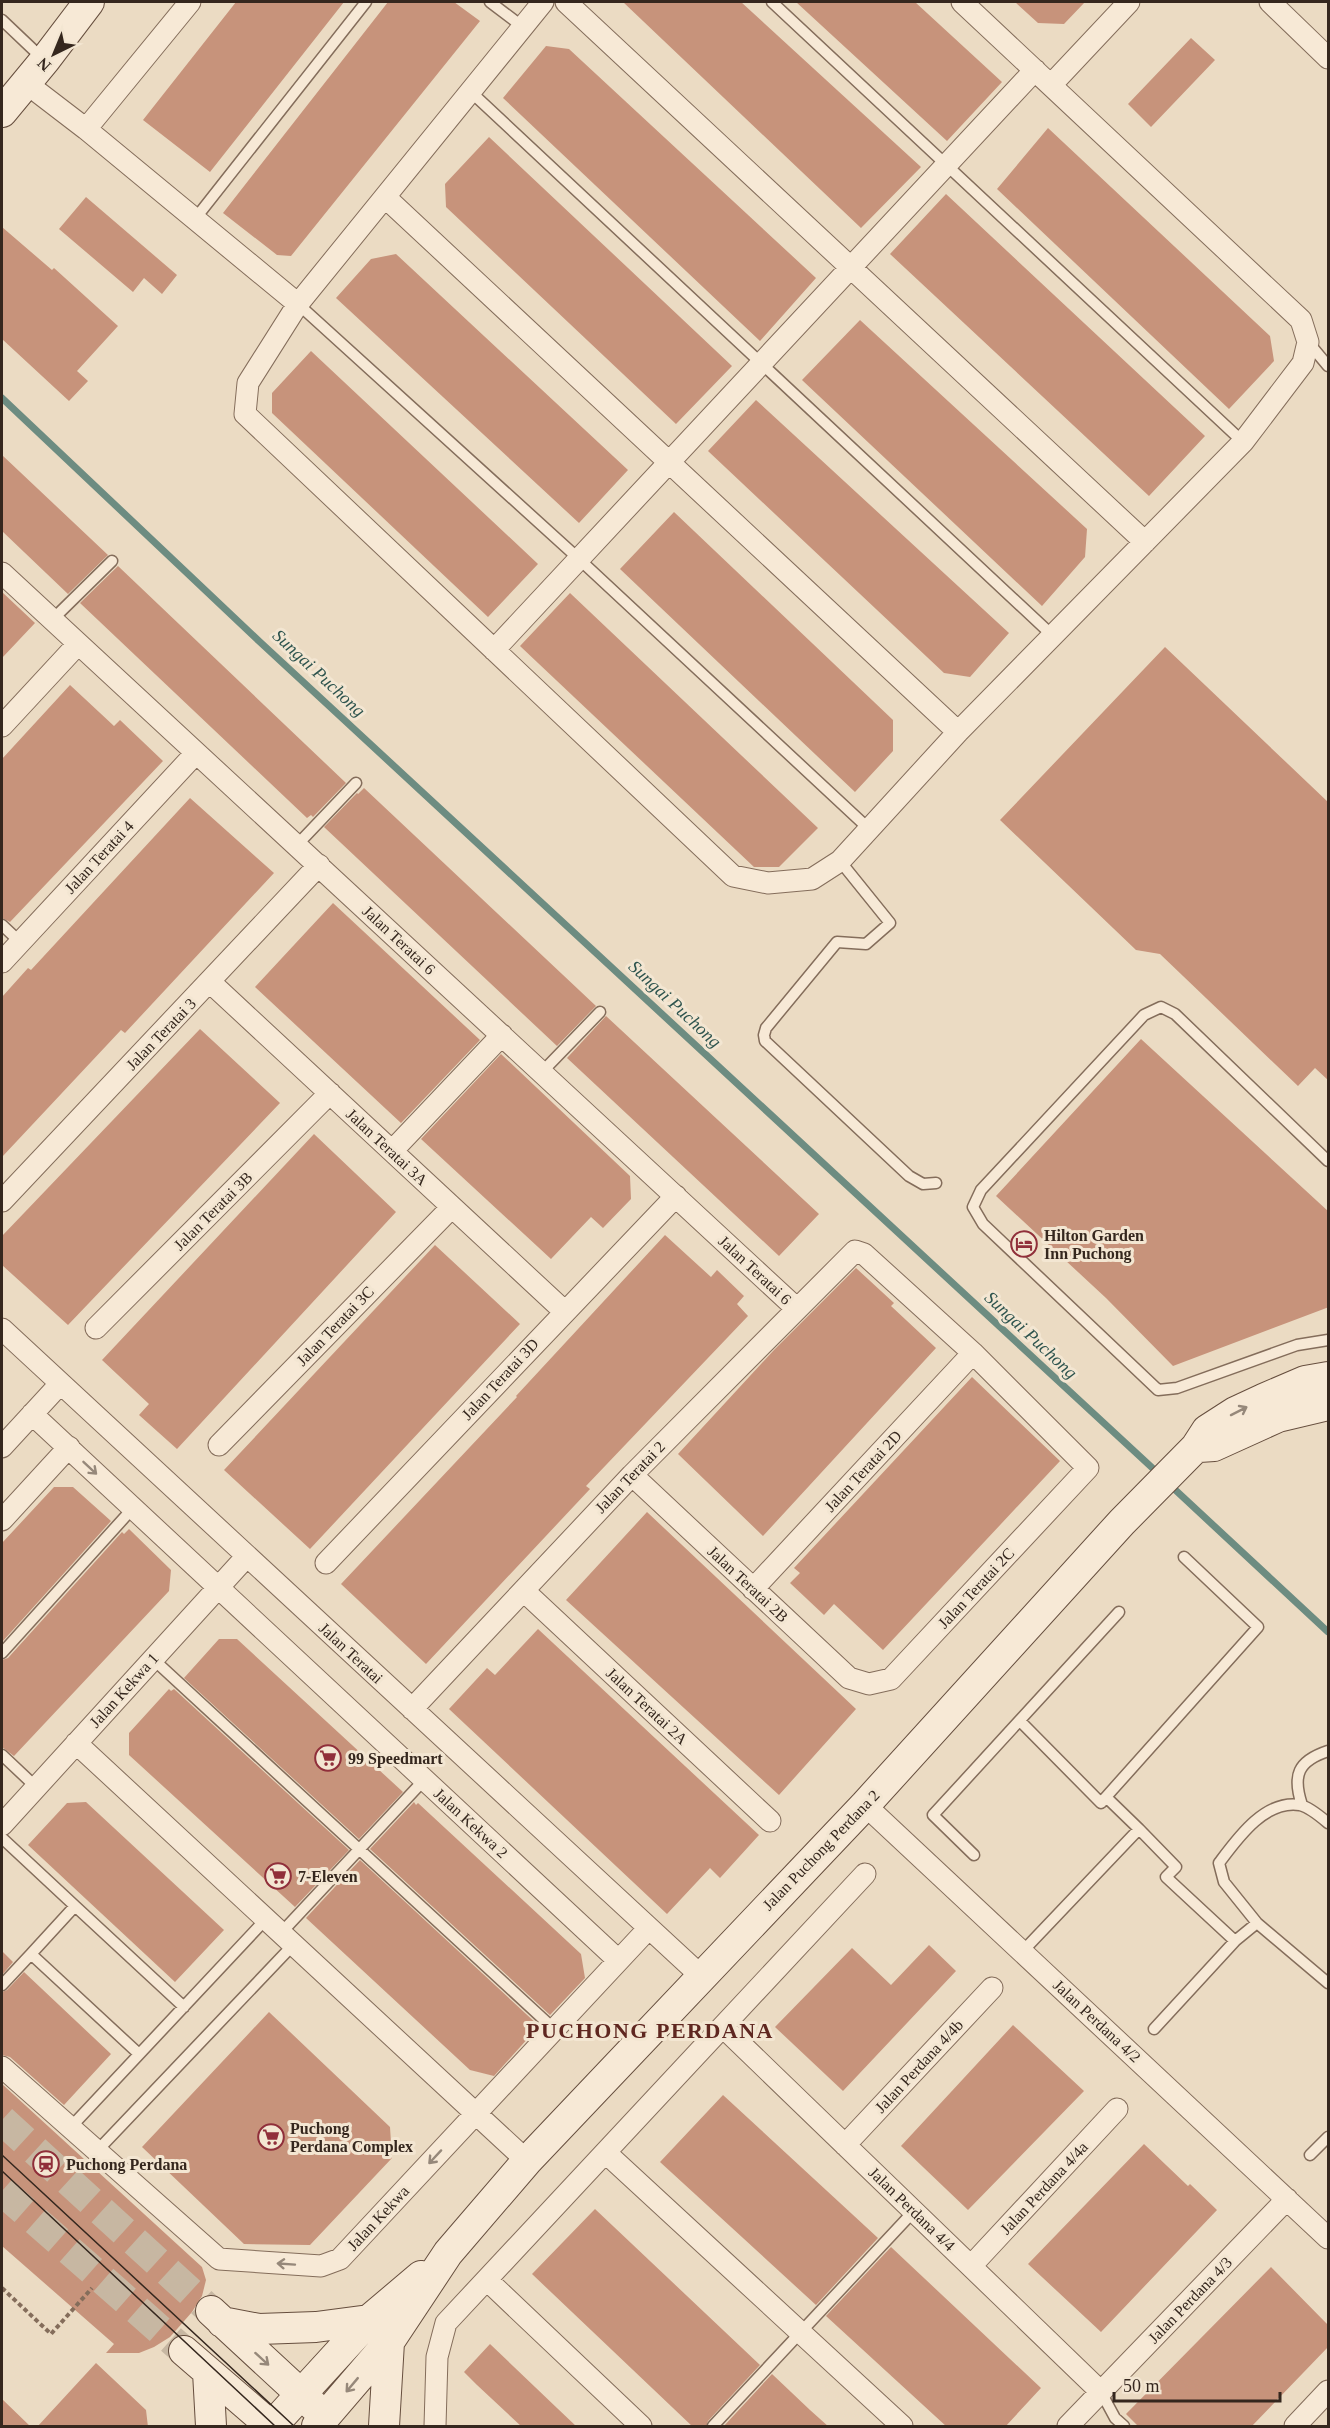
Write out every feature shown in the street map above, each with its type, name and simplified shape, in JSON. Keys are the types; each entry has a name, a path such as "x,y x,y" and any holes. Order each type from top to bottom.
{"street":[{"path":"2,112 89,2"},
{"path":"86,129 190,2"},
{"path":"543,2 298,304 248,383 245,414 733,876 768,883 812,879 840,861 958,732 1243,442 1303,363 1308,342 1301,320 962,2"},
{"path":"566,2 1144,542"},
{"path":"1051,85 1129,2"},
{"path":"1270,2 1329,58"},
{"path":"494,650 1035,70"},
{"path":"26,83 86,129 298,304"},
{"path":"385,197 958,732"},
{"name":"Jalan Teratai 6","path":"2,573 796,1308"},
{"path":"2,726 78,644"},
{"name":"Jalan Teratai 4","path":"2,962 196,753"},
{"name":"Jalan Teratai 3","path":"2,1201 319,865"},
{"name":"Jalan Teratai 3A","path":"210,982 564,1311"},
{"path":"392,1151 502,1035"},
{"name":"Jalan Teratai 3B","path":"96,1328 330,1094"},
{"name":"Jalan Teratai 3D","path":"326,1563 675,1196"},
{"name":"Jalan Teratai 3C","path":"219,1445 452,1207"},
{"name":"Jalan Teratai 2","path":"411,1709 632,1475 855,1251 864,1254 973,1353"},
{"name":"Jalan Teratai","path":"2,1329 701,1976"},
{"name":"Jalan Teratai 2C","path":"869,1684 891,1679 1088,1468 973,1353"},
{"name":"Jalan Teratai 2D","path":"753,1589 973,1353"},
{"name":"Jalan Puchong Perdana 2","path":"272,2427 302,2395 379,2331 527,2161 865,1805 1122,1522 1188,1456 1207,1430 1235,1412 1305,1382 1329,1377"},
{"path":"2,1447 60,1384"},
{"path":"1188,1456 1278,1417 1329,1406"},
{"name":"Jalan Kekwa 2","path":"32,1414 618,1960"},
{"path":"2,1520 69,1447"},
{"name":"Jalan Teratai 2B","path":"632,1475 849,1678 869,1684"},
{"name":"Jalan Kekwa 1","path":"2,1825 247,1556"},
{"name":"Jalan Teratai 2A","path":"524,1591 770,1821"},
{"path":"76,1743 527,2161"},
{"name":"Jalan Perdana 4/2","path":"865,1805 1329,2238"},
{"path":"435,2427 437,2357 446,2324 865,1874"},
{"name":"Jalan Kekwa","path":"2,2067 219,2259 321,2266 340,2259 649,1928"},
{"name":"Jalan Perdana 4/4b","path":"845,2145 992,1988"},
{"name":"Jalan Perdana 4/4","path":"723,2027 1101,2392"},
{"name":"Jalan Perdana 4/4a","path":"971,2266 1117,2109"},
{"path":"606,2153 902,2427"},
{"name":"Jalan Perdana 4/3","path":"1068,2427 1287,2199"},
{"path":"487,2280 641,2427"},
{"path":"326,2423 302,2395 217,2317 259,2329 316,2327 379,2331 384,2427"},
{"name":"Jalan Puchong Perdana 2","path":"326,2423 379,2331"},
{"path":"184,2351 272,2427"},
{"path":"208,2372 211,2427"},
{"path":"1295,2427 1329,2391"}],"lane":[{"path":"195,219 366,2"},
{"path":"490,2 523,27"},
{"path":"772,2 1243,442"},
{"path":"2,20 45,60"},
{"path":"471,92 1053,636"},
{"path":"298,304 579,559 869,829"},
{"path":"1308,342 1329,366"},
{"path":"52,620 112,561"},
{"path":"297,845 356,783"},
{"path":"840,861 890,923 866,944 837,942 766,1028 765,1041 909,1176 923,1184 936,1183"},
{"path":"2,925 20,942"},
{"path":"1329,1161 1175,1014 1161,1007 1144,1015 1136,1023 981,1191 972,1208 983,1224 1158,1390 1177,1388 1297,1345 1329,1340"},
{"path":"542,1072 600,1012"},
{"path":"2,1653 133,1508"},
{"path":"1020,1720 1101,1803 1258,1627 1184,1557"},
{"path":"974,1855 933,1815 1119,1612"},
{"path":"153,1659 554,2029"},
{"path":"1302,1805 1296,1788 1297,1774 1311,1757 1329,1751"},
{"path":"2,1755 36,1787"},
{"path":"97,2151 280,1932 424,1780"},
{"path":"1106,1797 1176,1867 1166,1876 1235,1941"},
{"path":"1328,1822 1302,1805 1281,1806 1257,1820 1234,1842 1219,1863 1224,1882 1257,1923 1329,1983"},
{"path":"1022,1952 1139,1829"},
{"path":"2,1838 184,2007"},
{"path":"2,1985 75,1906"},
{"path":"1154,2029 1235,1941 1257,1923"},
{"path":"70,2128 184,2007 280,1932"},
{"path":"31,1954 139,2054"},
{"path":"1310,2155 1329,2137"},
{"path":"713,2427 914,2211"},
{"path":"1101,2392 1115,2418 1124,2427"}],"path":[{"path":"2,2288 51,2334 92,2288"}],"building":[{"path":"236,2 344,2 210,172 143,120"},
{"path":"388,2 454,2 480,21 291,256 277,255 223,213"},
{"path":"623,2 741,2 921,167 861,228"},
{"path":"796,2 915,2 1002,82 947,141"},
{"path":"1015,2 1085,2 1064,24 1038,23"},
{"path":"1191,38 1215,60 1151,127 1128,104"},
{"path":"546,46 569,49 816,278 760,341 503,98"},
{"path":"1048,128 1270,336 1274,361 1229,409 997,189"},
{"path":"489,137 732,366 676,424 446,207 445,184"},
{"path":"946,194 1205,436 1149,496 890,254"},
{"path":"86,197 177,275 162,294 144,278 133,292 59,229"},
{"path":"2,227 52,270 54,268 118,326 77,371 88,381 69,401 2,339"},
{"path":"396,254 628,470 579,523 336,298 371,259"},
{"path":"860,320 1087,529 1085,557 1042,606 802,380"},
{"path":"311,351 538,564 488,617 272,413 272,393"},
{"path":"756,400 1009,633 970,677 944,673 708,451"},
{"path":"2,455 108,555 68,594 2,531"},
{"path":"674,512 893,720 893,751 855,792 620,569"},
{"path":"118,566 346,783 313,817 311,815 307,818 80,603"},
{"path":"2,592 35,623 2,658"},
{"path":"570,593 818,828 779,867 754,867 520,646"},
{"path":"1165,647 1329,803 1329,1081 1315,1068 1298,1086 1160,954 1136,950 1000,820"},
{"path":"70,685 114,726 120,720 163,761 10,922 2,918 2,759"},
{"path":"364,788 596,1006 557,1046 324,827"},
{"path":"190,798 274,873 125,1033 121,1030 2,1157 2,997 28,968 31,970"},
{"path":"333,903 480,1040 401,1123 255,987"},
{"path":"606,1016 819,1214 779,1256 567,1058"},
{"path":"200,1029 280,1103 68,1325 2,1265 2,1236"},
{"path":"1141,1039 1329,1212 1329,1307 1173,1366 1106,1298 996,1196"},
{"path":"501,1054 630,1176 631,1199 603,1228 591,1217 551,1259 421,1139"},
{"path":"314,1134 396,1212 177,1449 139,1415 149,1404 102,1360"},
{"path":"665,1235 711,1277 717,1270 744,1296 737,1304 748,1316 586,1486 590,1489 426,1664 341,1584"},
{"path":"435,1245 520,1324 310,1549 224,1470"},
{"path":"856,1268 894,1303 891,1306 936,1348 763,1536 678,1454 774,1350"},
{"path":"972,1377 1060,1461 883,1650 834,1604 824,1615 790,1583 800,1573 794,1568"},
{"path":"54,1487 73,1487 111,1521 2,1642 2,1543"},
{"path":"647,1512 856,1709 779,1795 566,1600"},
{"path":"129,1529 171,1570 169,1591 14,1756 2,1747 2,1660 8,1658 122,1532 124,1534"},
{"path":"538,1629 759,1835 720,1878 710,1868 667,1914 449,1709 487,1668 495,1675"},
{"path":"219,1639 237,1639 403,1792 359,1839 184,1678"},
{"path":"169,1689 171,1691 174,1689 349,1850 295,1907 129,1755 129,1733"},
{"path":"86,1802 224,1930 175,1982 28,1845 67,1803"},
{"path":"414,1802 416,1805 418,1803 581,1954 585,1978 550,2015 370,1849"},
{"path":"360,1860 539,2026 494,2076 470,2070 306,1918"},
{"path":"929,1945 956,1971 843,2091 775,2027 852,1948 891,1985"},
{"path":"2,1951 13,1962 2,1975"},
{"path":"24,1972 111,2054 64,2105 10,2057 2,2055 2,1992 7,1990"},
{"name":"Puchong Perdana Complex","path":"269,2012 390,2127 392,2158 310,2245 244,2244 142,2147"},
{"path":"1013,2025 1084,2091 968,2210 901,2146"},
{"name":"Puchong Perdana","path":"2,2084 202,2267 206,2280 202,2296 192,2312 170,2337 154,2347 139,2353 106,2353 114,2344 2,2246"},
{"path":"723,2095 878,2238 816,2305 660,2162"},
{"path":"1144,2144 1217,2210 1101,2332 1028,2264"},
{"path":"595,2209 760,2365 708,2421 706,2427 693,2427 532,2274"},
{"path":"891,2247 1041,2388 1005,2427 947,2427 826,2316"},
{"path":"1271,2267 1329,2326 1329,2346 1251,2427 1139,2427 1126,2414"},
{"path":"490,2344 577,2427 522,2427 477,2385 464,2372"},
{"path":"96,2363 146,2410 148,2427 37,2427"},
{"path":"772,2374 810,2410 829,2427 723,2427"},
{"path":"2,2399 31,2427 2,2427"}],"waterway":[{"name":"Sungai Puchong","path":"2,398 260,642 1160,1475"},
{"name":"Sungai Puchong","path":"1170,1485 1328,1632"}],"tunnel":[{"path":"2,2120 211,2311"},
{"path":"2,2191 184,2351"}],"tram line":[{"path":"2,2155 294,2426"},
{"path":"2,2171 275,2426"}],"place":[{"name":"Hilton Garden Inn Puchong","path":"1024,1244"},
{"name":"99 Speedmart","path":"328,1758"},
{"name":"7-Eleven","path":"278,1876"},
{"name":"Puchong Perdana Complex","path":"271,2137"},
{"name":"Puchong Perdana","path":"46,2164"}],"district":[{"name":"PUCHONG PERDANA","path":"650,2030"}]}
